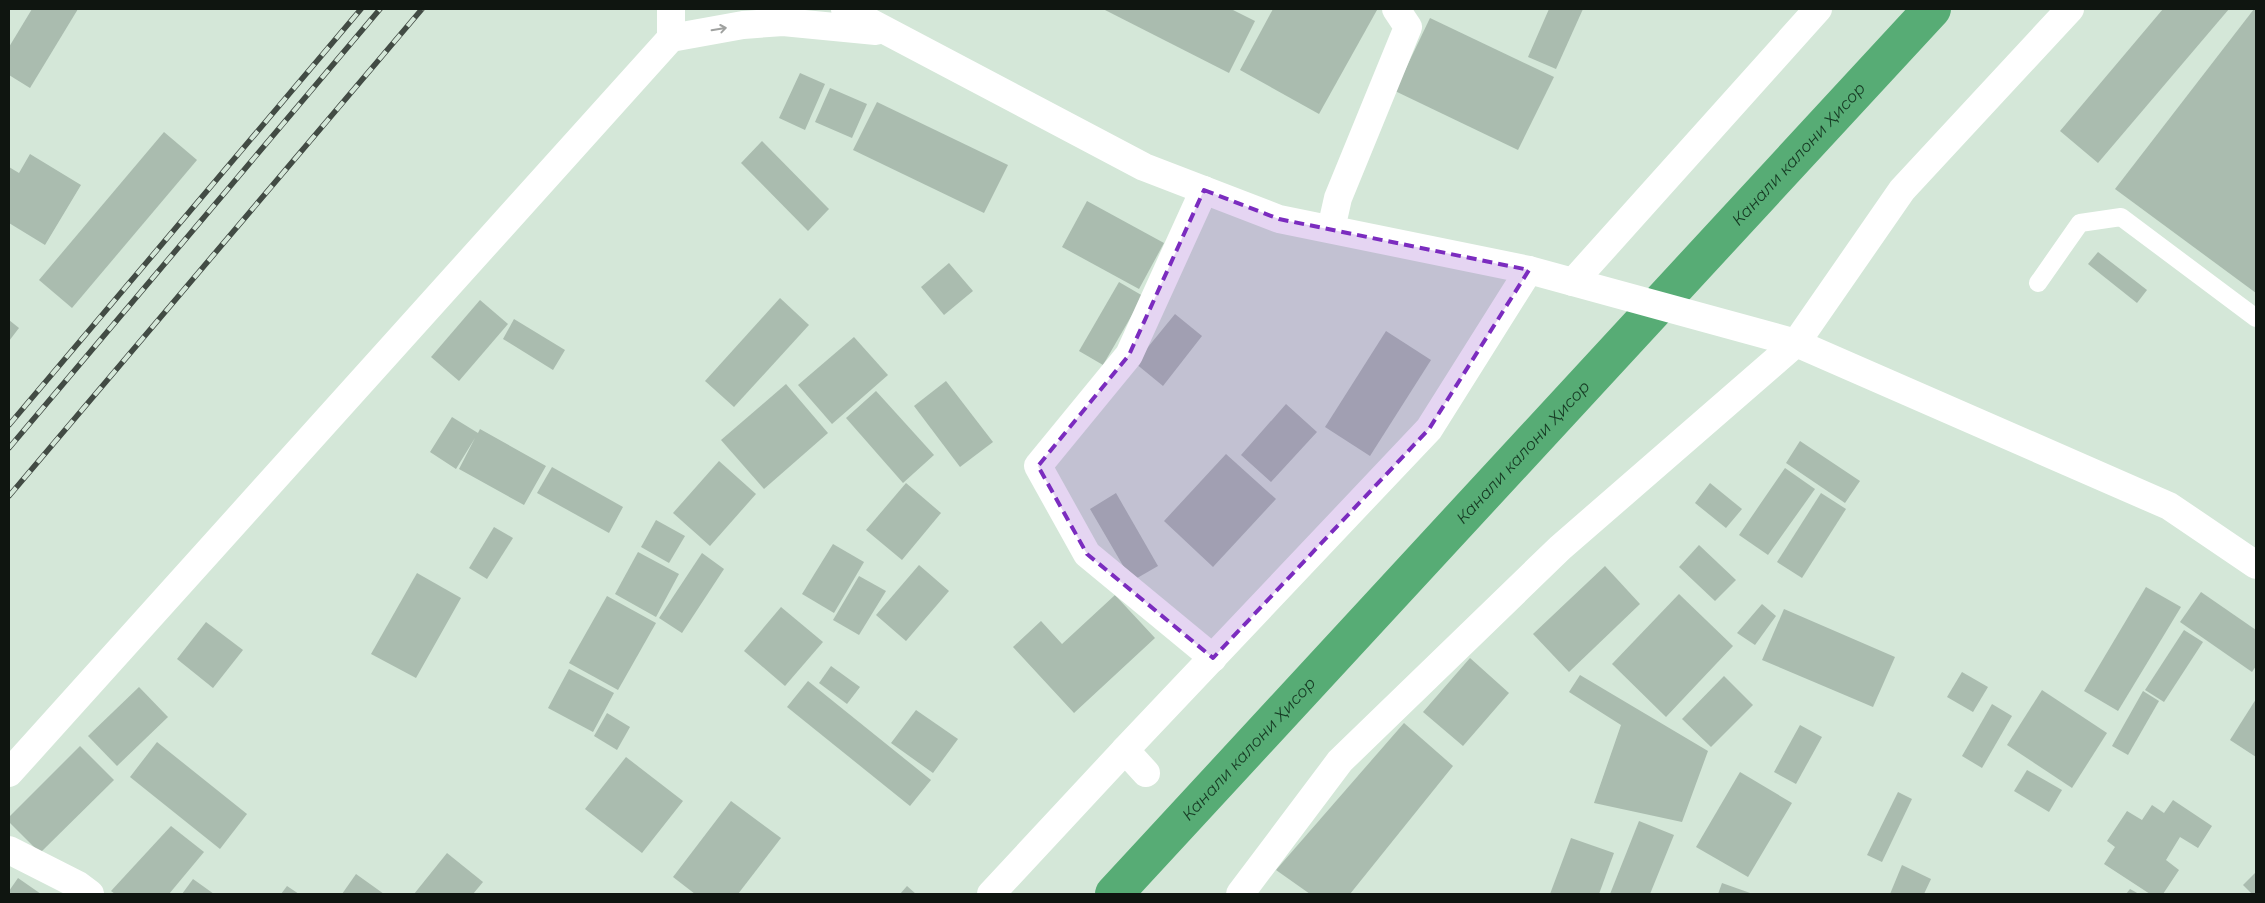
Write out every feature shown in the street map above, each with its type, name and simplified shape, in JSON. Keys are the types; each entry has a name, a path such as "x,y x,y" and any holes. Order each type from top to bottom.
{"street":[{"path":"671,9 671,38"},
{"path":"845,9 1144,167 1279,219 1529,270 1785,339 2169,506 2256,565"},
{"path":"1331,229 1338,198 1408,27 1396,9"},
{"path":"1577,283 1818,9"},
{"path":"1240,894 1340,761 1560,548 1785,339 1902,190 2070,9"},
{"path":"9,773 671,38 743,25 783,22 885,31"},
{"path":"1204,190 1129,355 1038,466 1087,554 1213,658"},
{"path":"991,894 1429,429 1529,270"},
{"path":"1126,750 1146,773"},
{"path":"9,850 78,885 90,894"}],"lane":[{"path":"2038,283 2080,223 2121,217 2256,318"}],"highlighted area":[{"path":"1204,190 1279,219 1529,270 1429,429 1213,658 1087,554 1038,466 1129,355"}],"building":[{"path":"32,9 78,9 30,88 9,75 9,47"},
{"path":"1103,9 1231,9 1255,21 1229,73"},
{"path":"1273,9 1377,10 1319,114 1240,70"},
{"path":"1549,9 1583,9 1556,69 1528,57"},
{"path":"2163,9 2229,9 2098,163 2060,131"},
{"path":"2254,9 2256,9 2256,293 2115,189"},
{"path":"1430,18 1554,77 1518,150 1395,91"},
{"path":"800,73 825,84 805,130 779,118"},
{"path":"830,88 867,104 852,138 815,122"},
{"path":"877,102 1008,165 984,213 853,150"},
{"path":"164,132 197,160 72,308 39,280"},
{"path":"762,141 829,209 808,231 741,163"},
{"path":"30,154 81,185 45,245 9,223 9,167 19,173"},
{"path":"1087,201 1164,243 1139,289 1062,247"},
{"path":"2098,252 2147,290 2137,303 2088,264"},
{"path":"949,263 973,291 944,315 921,287"},
{"path":"1119,282 1143,296 1103,365 1079,351"},
{"path":"780,298 809,325 734,407 705,381"},
{"path":"480,300 508,324 459,381 431,357"},
{"path":"1175,314 1202,336 1163,386 1135,363"},
{"path":"514,319 565,350 553,370 503,339"},
{"path":"9,320 19,328 9,341"},
{"path":"1386,331 1431,360 1370,456 1325,427"},
{"path":"854,337 888,375 832,424 798,385"},
{"path":"946,381 993,442 960,467 914,406"},
{"path":"786,384 828,433 764,489 721,440"},
{"path":"876,391 934,455 903,483 846,418"},
{"path":"1286,404 1317,432 1271,482 1241,455"},
{"path":"452,417 478,433 480,429 546,466 524,505 459,469 475,438 456,469 430,452"},
{"path":"1800,441 1860,481 1845,503 1786,463"},
{"path":"1226,454 1276,499 1213,567 1164,521"},
{"path":"719,461 756,494 710,546 673,513"},
{"path":"552,467 623,507 609,533 537,493"},
{"path":"1785,468 1815,489 1768,555 1739,535"},
{"path":"906,483 941,513 902,560 866,530"},
{"path":"1710,483 1742,509 1726,528 1695,503"},
{"path":"1116,493 1158,566 1132,581 1090,509"},
{"path":"1821,493 1846,509 1802,578 1777,562"},
{"path":"656,520 685,536 669,563 641,547"},
{"path":"494,527 513,538 487,579 469,568"},
{"path":"833,544 864,562 834,613 802,594"},
{"path":"1699,545 1736,580 1715,601 1679,567"},
{"path":"638,552 679,574 656,617 615,594"},
{"path":"702,553 724,569 682,633 659,618"},
{"path":"919,565 949,591 906,641 876,615"},
{"path":"1605,566 1640,604 1569,672 1533,634"},
{"path":"417,573 461,598 416,678 371,654"},
{"path":"859,576 886,591 859,635 833,620"},
{"path":"2146,587 2181,607 2118,711 2084,691"},
{"path":"2201,592 2256,630 2256,666 2252,672 2180,622"},
{"path":"1679,594 1733,646 1666,717 1612,664"},
{"path":"1115,595 1155,638 1074,713 1013,647 1041,621 1062,644"},
{"path":"607,596 656,623 618,690 569,663"},
{"path":"1762,604 1776,616 1755,645 1737,633"},
{"path":"781,607 823,642 785,686 744,651"},
{"path":"1784,609 1895,657 1873,707 1762,660"},
{"path":"206,622 243,650 213,688 177,659"},
{"path":"2184,630 2203,642 2164,702 2145,690"},
{"path":"1470,658 1509,693 1463,746 1423,712"},
{"path":"831,666 860,687 847,704 819,683"},
{"path":"569,669 614,693 593,732 548,708"},
{"path":"1962,672 1988,687 1973,712 1947,697"},
{"path":"1580,675 1708,751 1682,822 1594,803 1621,725 1569,692"},
{"path":"1724,676 1753,705 1711,747 1682,719"},
{"path":"808,681 931,780 910,806 787,707"},
{"path":"139,687 168,717 117,766 88,736"},
{"path":"2042,690 2107,733 2072,788 2007,745"},
{"path":"2143,691 2159,701 2128,755 2112,746"},
{"path":"2256,699 2256,757 2230,740"},
{"path":"1992,704 2012,716 1982,768 1962,756"},
{"path":"916,710 958,739 933,773 891,743"},
{"path":"607,713 630,727 617,750 594,736"},
{"path":"1404,723 1453,766 1350,894 1310,894 1276,870"},
{"path":"1800,725 1822,737 1796,784 1774,772"},
{"path":"157,742 247,814 220,849 130,777"},
{"path":"80,746 114,780 40,853 9,822 9,817"},
{"path":"626,757 683,801 642,853 585,809"},
{"path":"2027,770 2062,790 2049,812 2014,791"},
{"path":"1740,772 1792,803 1748,877 1696,847"},
{"path":"1898,792 1912,799 1882,862 1867,855"},
{"path":"2173,800 2212,826 2198,848 2180,837 2166,860 2179,870 2163,894 2150,894 2104,864 2115,847 2107,841 2127,811 2142,820 2152,805 2164,813"},
{"path":"731,801 781,838 738,894 695,894 673,877"},
{"path":"1639,821 1674,835 1650,894 1610,894"},
{"path":"171,826 204,852 169,894 115,894 111,891"},
{"path":"1571,838 1614,853 1599,894 1550,894"},
{"path":"447,853 483,882 473,894 414,894"},
{"path":"1902,865 1931,879 1924,894 1890,894"},
{"path":"2256,872 2256,894 2252,894 2243,885"},
{"path":"356,874 384,894 342,894"},
{"path":"18,878 41,894 9,894"},
{"path":"193,879 214,894 182,894"},
{"path":"1722,883 1753,894 1718,894"},
{"path":"287,886 299,894 281,894"},
{"path":"907,886 916,894 900,894"},
{"path":"2130,889 2139,894 2126,894"}],"waterway":[{"name":"Канали калони Ҳисор","path":"1114,894 1932,9"}],"railway":[{"path":"9,425 361,9"},
{"path":"9,448 380,9"},
{"path":"9,496 422,9"}]}
